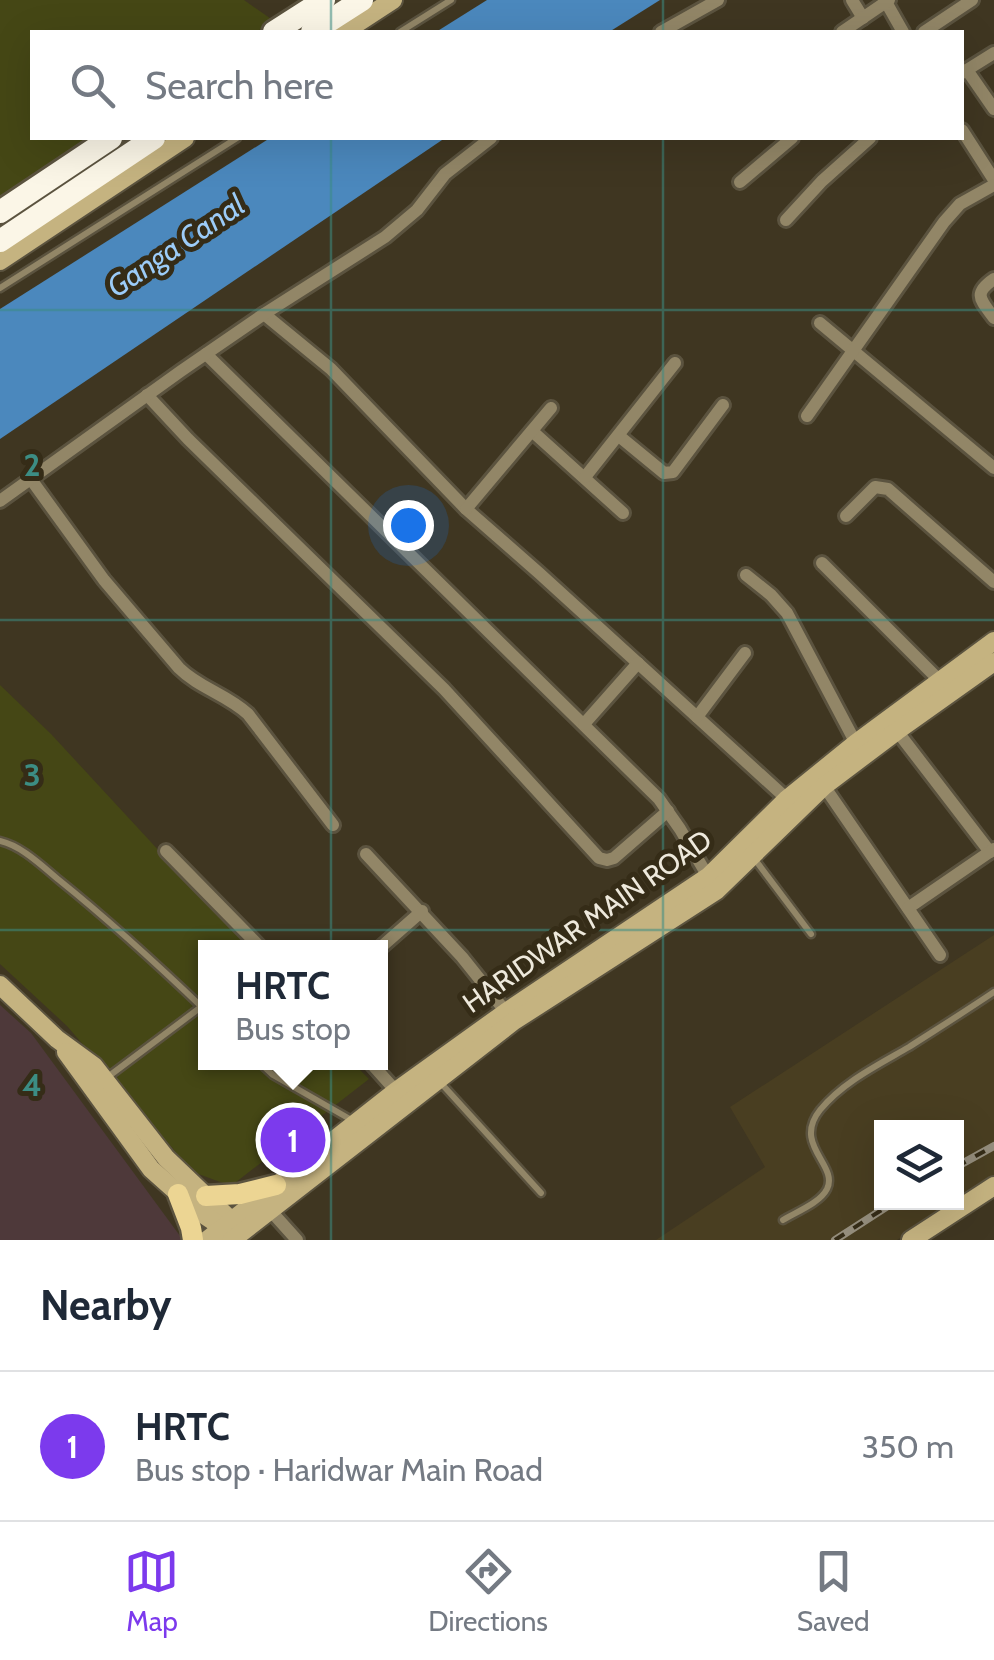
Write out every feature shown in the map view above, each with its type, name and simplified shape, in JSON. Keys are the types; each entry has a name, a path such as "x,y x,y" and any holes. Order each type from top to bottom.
{"highway":[{"path":"277,30 324,0"},
{"path":"315,30 362,0"},
{"path":"0,212 109,140"},
{"path":"0,241 151,140"}],"main road":[{"path":"347,30 393,0"},
{"path":"0,261 183,140"},
{"name":"HARIDWAR MAIN ROAD","path":"228,1233 276,1185 396,1091 752,856 859,750 939,680 994,641"},
{"name":"HARIDWAR MAIN ROAD","path":"712,884 787,799 994,662"},
{"path":"0,985 58,1039 94,1066 166,1158 206,1196 228,1233"},
{"name":"HARIDWAR MAIN ROAD","path":"228,1233 270,1210 438,1080 510,1017"},
{"path":"58,1039 151,1169 228,1233"},
{"path":"206,1196 240,1194 276,1185"},
{"path":"911,1240 994,1186"},
{"path":"178,1194 193,1240"}],"street":[{"path":"665,30 718,0"},
{"path":"852,0 862,18"},
{"path":"927,30 972,0"},
{"path":"845,30 888,1 903,30"},
{"path":"994,53 964,71 994,109"},
{"path":"807,416 944,222 960,204 994,183 964,133"},
{"path":"0,502 206,354 403,224 445,174 488,140"},
{"path":"740,182 790,140"},
{"path":"786,220 822,180 868,140"},
{"path":"994,279 980,292 994,318"},
{"path":"264,314 331,370 466,509 787,799"},
{"path":"820,322 994,468"},
{"path":"206,354 668,811 712,884"},
{"path":"585,477 675,363"},
{"path":"147,396 444,689 599,858 614,858 668,811"},
{"path":"619,436 668,474 723,405"},
{"path":"466,509 551,408"},
{"path":"532,431 623,513"},
{"path":"30,478 104,580 178,668 190,679 234,701 248,714 333,825"},
{"path":"846,516 875,487 888,489 994,582"},
{"path":"822,564 939,680"},
{"path":"746,575 787,612 859,750"},
{"path":"697,717 745,653"},
{"path":"584,724 638,663"},
{"path":"896,730 992,851 908,908"},
{"path":"824,786 940,955"},
{"path":"166,851 253,940"},
{"path":"366,854 422,911 510,1017"},
{"path":"388,941 422,911"},
{"path":"377,1070 396,1091"},
{"path":"270,1210 297,1240"}],"lane":[{"path":"403,30 451,0"},
{"path":"0,288 234,140"},
{"path":"0,841 33,860 118,928 198,1004"},
{"path":"752,856 811,934"},
{"path":"783,1220 827,1190 828,1174 810,1135 819,1111 865,1073 994,992"},
{"path":"104,1079 198,1013"},
{"path":"268,1070 356,1122"},
{"path":"438,1080 540,1193"}],"shaded area":[{"path":"0,0 244,0 274,21 259,30 30,30 30,140 93,140 0,201"},
{"path":"0,685 51,734 242,940 198,940 198,1070 360,1070 369,1079 231,1186 193,1172 67,1026 0,964"},
{"path":"994,935 994,1178 964,1197 964,1120 874,1120 874,1210 944,1210 897,1240 656,1240 765,1167 730,1107"},
{"path":"0,1005 31,1033 183,1240 0,1240"}],"water":[{"path":"487,0 660,0 612,30 439,30"},
{"name":"Ganga Canal","path":"267,140 442,140 0,439 0,309"}],"railway":[{"path":"964,1163 994,1146"},
{"path":"835,1240 882,1210"}],"place":[{"name":"HRTC","path":"293,1140"}]}
